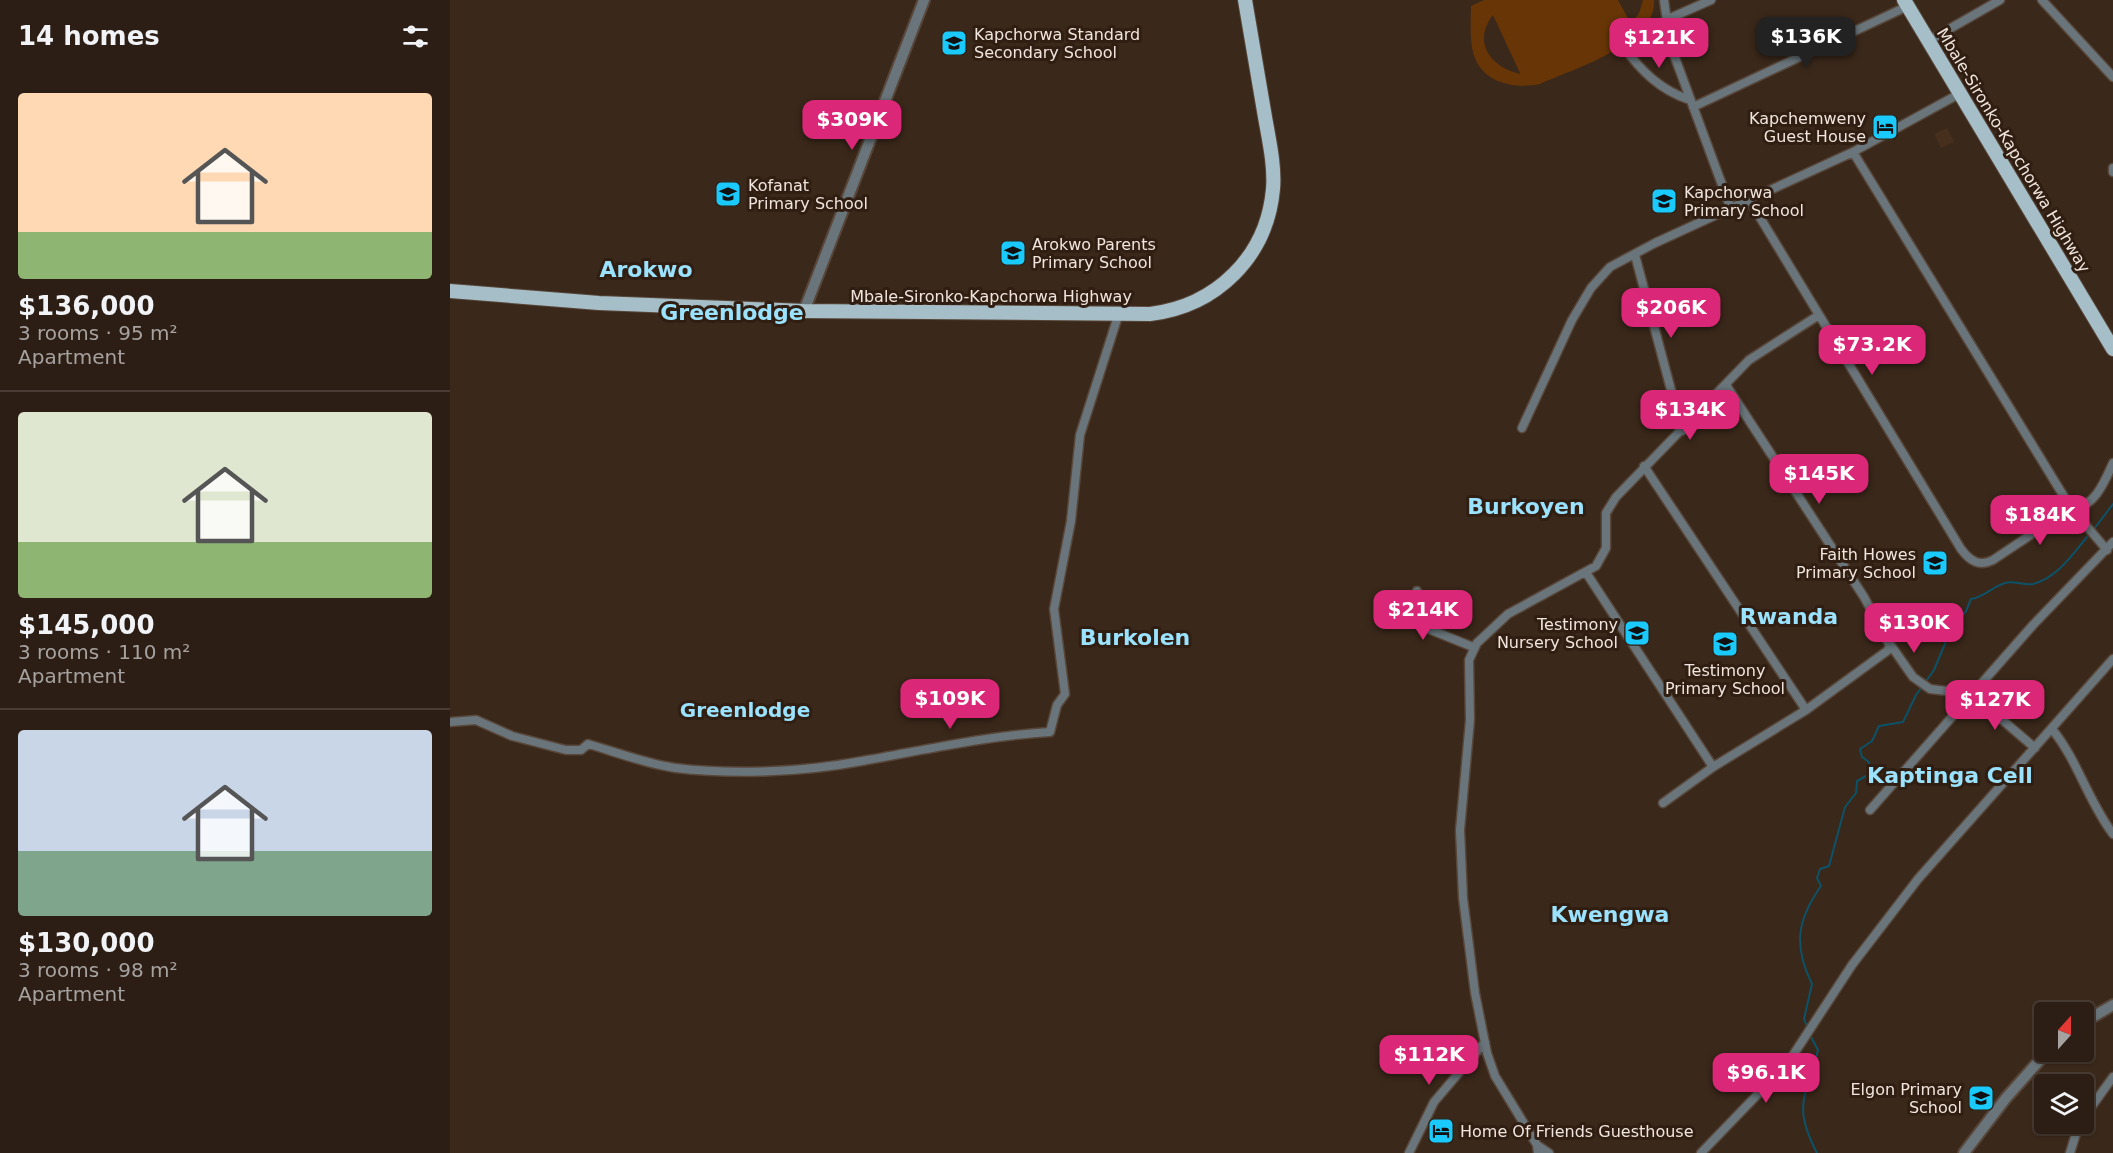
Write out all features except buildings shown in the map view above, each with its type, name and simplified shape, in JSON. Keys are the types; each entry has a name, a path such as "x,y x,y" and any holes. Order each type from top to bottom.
{"main road":[{"name":"Mbale-Sironko-Kapchorwa Highway","path":"450,291 599,303 804,311 1161,313 1204,299 1222,287 1236,273 1259,241 1268,217 1274,188 1271,152 1245,0"},
{"name":"Mbale-Sironko-Kapchorwa Highway","path":"1906,3 2113,349"}],"street":[{"path":"804,311 924,0"},
{"path":"1664,0 1670,44 1731,209"},
{"path":"1668,20 1711,0"},
{"path":"1930,40 2000,0"},
{"path":"2042,0 2113,77"},
{"path":"1692,104 1906,3"},
{"path":"1623,46 1648,77 1692,104"},
{"path":"1522,428 1572,320 1591,288 1610,267 1853,152 1959,94"},
{"path":"1853,152 2071,508 2110,546 1972,694 1870,810"},
{"path":"1750,201 1961,549 1972,560 1981,564 1993,561 2071,508 2089,503 2113,463"},
{"path":"1635,255 1682,431"},
{"path":"450,722 476,720 512,736 566,750 581,750 588,744 675,767 767,771 859,762 933,746 1050,732 1057,705 1065,694 1054,609 1071,521 1080,435 1119,313"},
{"path":"1549,1153 1537,1149 1496,1076 1485,1042 1475,993 1463,898 1460,830 1470,720 1469,660 1473,647 1508,614 1587,574 1596,566 1604,553 1605,521 1610,504 1644,466 1682,431 1756,355 1820,315"},
{"path":"1726,385 1864,597 1890,644 1913,677 1943,693 1972,694 2035,748"},
{"path":"1644,466 1806,710"},
{"path":"1587,574 1713,767"},
{"path":"1417,591 1431,630 1473,647"},
{"path":"1663,804 1713,767 1806,710 1887,651 1890,644"},
{"path":"1701,1153 1782,1072 1873,936 1918,879 2113,660"},
{"path":"2052,729 2067,747 2093,801 2113,834"},
{"path":"2094,1016 2113,1005"},
{"path":"1409,1153 1434,1102 1485,1042"},
{"path":"1964,1153 2006,1098 2038,1062"},
{"path":"2094,1103 2113,1077"},
{"path":"2070,1153 2076,1134"}],"shaded area":[{"path":"1484,0 1618,0 1631,24 1639,13 1643,0 1654,0 1651,16 1642,30 1628,42 1610,53 1540,84 1521,86 1502,83 1486,74 1480,67 1472,46 1471,6","holes":["1493,15 1520,74 1500,66 1487,52 1484,35"]},
{"path":"1947,128 1954,142 1941,148 1934,134"}],"waterway":[{"path":"2094,529 2113,504"},
{"path":"1808,1029 1804,1019 1812,984 1802,957 1800,934 1807,910 1821,886 1817,878 1820,869 1829,866 1845,807 1856,793 1857,781 1868,775 1869,762 1862,757 1860,749 1872,741 1879,726 1903,722 1916,695 1934,670 1952,627 1966,611 1971,599 2005,583 2033,584 2042,581 2057,571 2087,537"},
{"path":"1810,1035 1818,1050 1806,1091 1803,1112 1809,1137 1817,1153"}],"place":[{"name":"Kapchorwa Standard Secondary School","path":"954,43"},
{"name":"Kapchemweny Guest House","path":"1885,127"},
{"name":"Kofanat Primary School","path":"728,194"},
{"name":"Kapchorwa Primary School","path":"1664,201"},
{"name":"Arokwo Parents Primary School","path":"1013,253"},
{"name":"Faith Howes Primary School","path":"1935,563"},
{"name":"Testimony Nursery School","path":"1637,633"},
{"name":"Testimony Primary School","path":"1725,644"},
{"name":"Elgon Primary School","path":"1981,1098"},
{"name":"Home Of Friends Guesthouse","path":"1441,1131"}],"district":[{"name":"Arokwo","path":"646,269"},
{"name":"Greenlodge","path":"732,312"},
{"name":"Burkoyen","path":"1526,506"},
{"name":"Rwanda","path":"1789,616"},
{"name":"Burkolen","path":"1135,637"},
{"name":"Greenlodge","path":"745,710"},
{"name":"Kaptinga Cell","path":"1950,775"},
{"name":"Kwengwa","path":"1610,914"}]}
